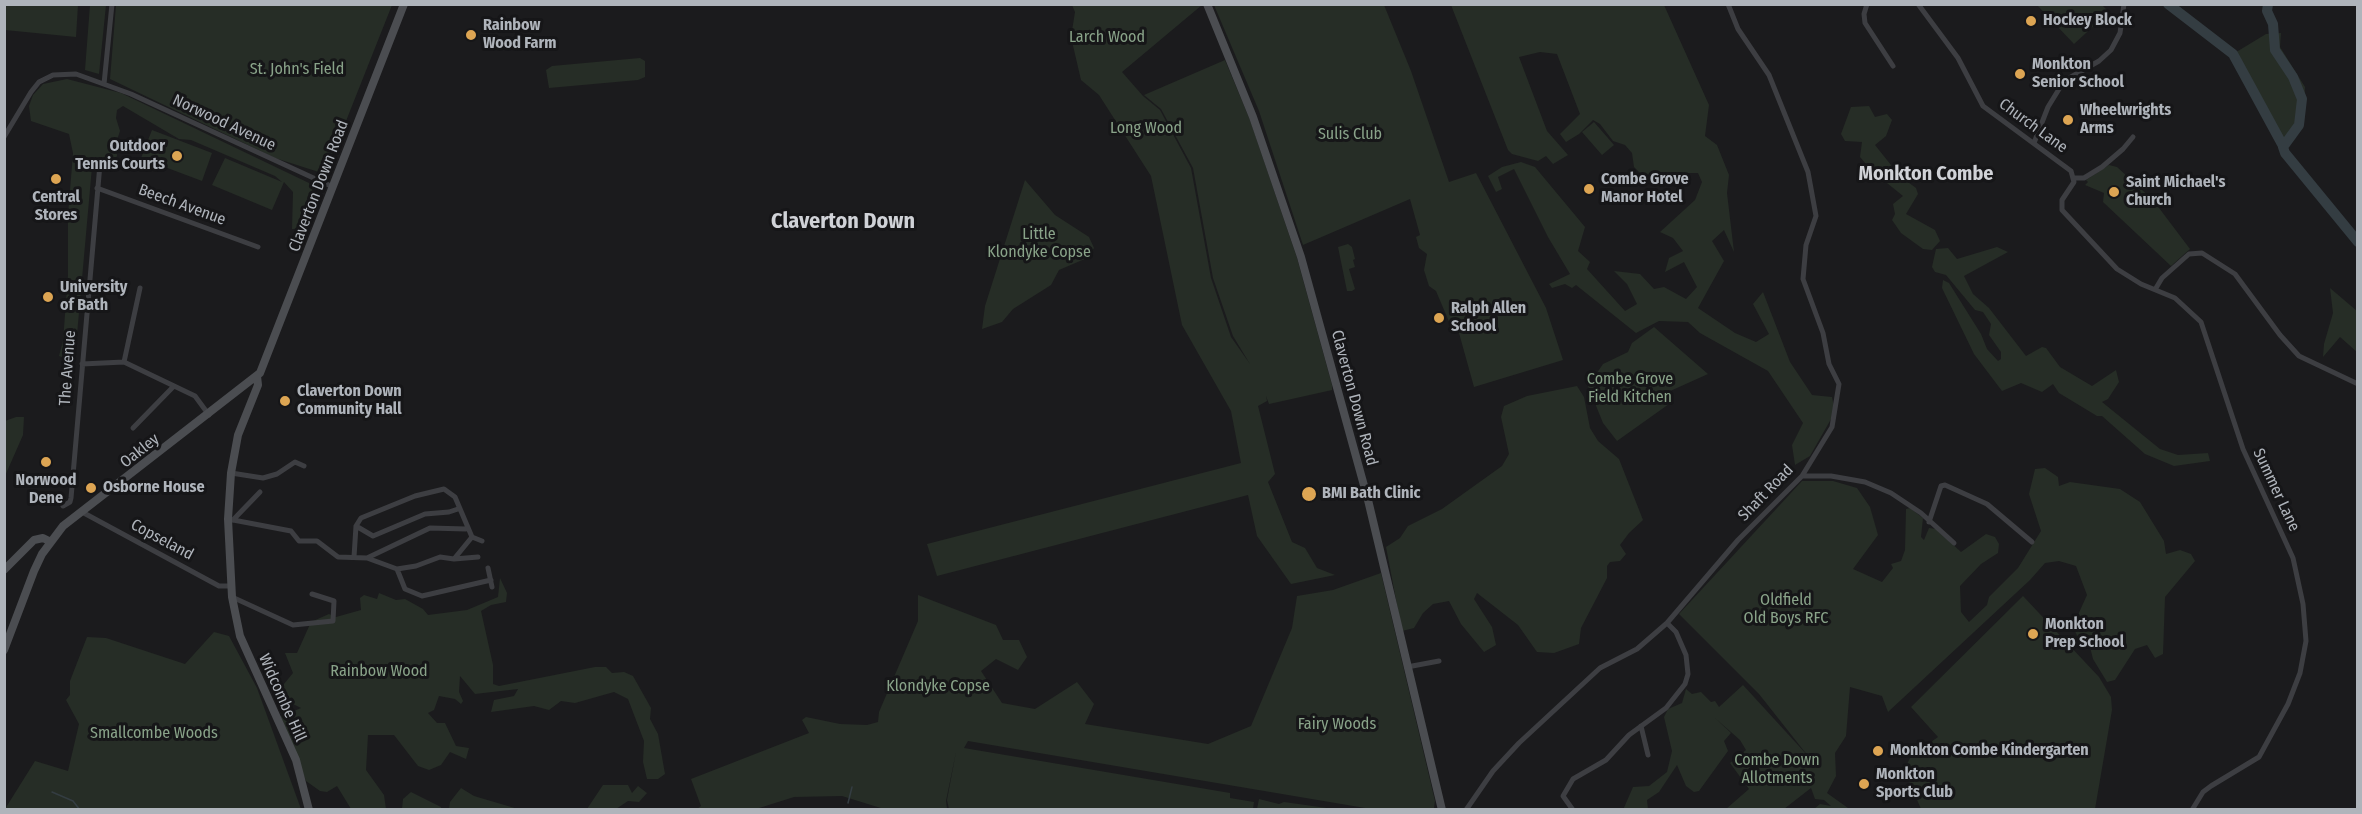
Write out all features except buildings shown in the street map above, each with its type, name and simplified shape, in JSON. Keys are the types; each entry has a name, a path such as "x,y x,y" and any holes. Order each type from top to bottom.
{"street":[{"path":"104,84 112,4"},
{"name":"Claverton Down Road","path":"232,597 228,519 231,473 238,435 258,385 257,376 404,4"},
{"name":"Claverton Down Road","path":"1207,4 1249,105 1301,257 1365,489 1442,810"},
{"name":"Shaft Road","path":"1466,810 1493,771 1519,743 1600,668 1637,649 1667,623 1738,540 1802,476 1832,427 1840,392 1825,349 1823,333 1803,279 1806,245 1816,222 1816,208 1808,172 1773,86 1757,55 1738,29 1728,4"},
{"path":"1867,4 1864,14 1865,23 1893,66"},
{"name":"Church Lane","path":"1918,4 1959,58 1983,106 2068,168 2074,178"},
{"path":"2034,143 2048,107 2064,81 2099,61 2111,50 2120,33 2124,4"},
{"name":"Norwood Avenue","path":"4,137 35,86 47,77 76,74 104,84 333,188"},
{"path":"2074,178 2084,178 2102,167 2123,150 2133,137"},
{"name":"The Avenue","path":"63,506 71,504 100,164"},
{"name":"Summer Lane","path":"2074,178 2061,204 2062,210 2117,269 2141,284 2156,288 2186,306 2194,313 2206,331 2242,449 2293,558 2303,604 2306,641 2300,673 2288,704 2259,757 2203,792 2192,810"},
{"name":"Beech Avenue","path":"97,189 258,247"},
{"path":"2156,288 2162,278 2189,254 2202,253 2235,274 2280,335 2299,356 2358,384"},
{"path":"124,362 140,288"},
{"path":"82,364 124,362 195,396 209,414"},
{"path":"248,383 257,376"},
{"name":"Claverton Down Road","path":"248,383 251,392 250,404"},
{"name":"Oakley","path":"4,650 34,571 51,542 69,521 248,383"},
{"path":"133,428 173,387"},
{"path":"231,473 263,478 278,474 295,462 304,466"},
{"path":"1802,476 1831,476 1865,482 1907,502 1954,543"},
{"path":"1929,522 1941,486 1945,485 1987,504 2032,542"},
{"path":"354,556 356,526 361,518 415,496 444,489 454,497 466,529 472,537 482,541"},
{"path":"228,519 233,520 240,515 260,492"},
{"path":"356,526 373,536 425,514 458,509"},
{"name":"Copseland","path":"82,512 219,586 231,586"},
{"path":"228,519 291,531 299,541 317,541 338,557 367,558 397,569 416,566 440,557 454,559 478,557"},
{"path":"367,558 430,528 466,529"},
{"path":"454,559 472,537"},
{"path":"4,570 34,540 43,538 51,542"},
{"path":"397,569 405,589 422,596 492,583 488,568"},
{"path":"232,597 293,625 333,621 334,601 312,594"},
{"name":"Widcombe Hill","path":"232,597 240,636 296,760 309,810"},
{"path":"1573,810 1564,800 1564,792 1569,784 1576,776 1606,760 1641,726 1674,701 1688,674 1682,644 1667,623"},
{"path":"1407,667 1439,661"},
{"path":"1641,726 1648,756"}],"green space":[{"path":"4,5 78,5 76,37 5,30"},
{"path":"90,5 106,5 99,74 85,70"},
{"name":"St. John's Field","path":"116,5 392,5 325,174 275,158 110,79"},
{"path":"1072,5 1202,5 1122,72 1143,96 1160,110 1191,168 1211,278 1231,337 1250,364 1233,336 1213,278 1193,168 1161,109 1144,95 1225,60 1250,120 1297,258 1332,385 1332,390 1269,404 1266,396 1267,401 1258,406 1275,474 1268,482 1292,542 1305,548 1317,568 1335,575 1291,584 1257,536 1248,495 937,576 927,544 1241,463 1231,411 1182,325 1151,176 1099,95 1081,80 1071,37 1075,12"},
{"name":"Sulis Club","path":"1214,5 1384,5 1411,71 1449,182 1476,173 1546,308 1563,360 1474,387 1459,333 1450,324 1436,291 1429,286 1424,270 1427,254 1419,248 1416,237 1420,235 1410,199 1303,245 1259,111"},
{"path":"1451,5 1664,5 1709,105 1705,136 1717,145 1729,175 1727,193 1734,252 1724,230 1712,241 1724,261 1698,308 1735,333 1756,342 1769,334 1753,304 1763,292 1790,362 1812,395 1832,397 1835,412 1810,456 1795,465 1792,445 1803,423 1768,371 1700,333 1688,322 1659,321 1636,333 1576,285 1572,288 1565,284 1552,288 1549,284 1570,274 1548,237 1514,169 1498,177 1502,189 1496,192 1488,176 1502,167 1521,162 1535,167 1585,227 1578,251 1590,262 1587,269 1625,311 1637,304 1627,284 1614,271 1640,274 1654,289 1664,287 1686,299 1697,287 1684,262 1665,272 1669,258 1683,251 1673,238 1660,232 1695,200 1702,182 1698,173 1687,173 1659,187 1652,185 1634,167 1632,153 1625,145 1613,141 1600,124 1593,120 1579,134 1566,142 1560,134 1580,114 1557,54 1540,52 1519,57 1547,131 1568,155 1553,164 1546,156 1538,161 1512,154 1508,150"},
{"path":"2037,5 2102,5 2109,12 2074,44"},
{"path":"2281,33 2280,47 2305,87 2304,109 2282,144 2233,54 2266,34"},
{"path":"640,58 645,61 645,77 638,80 549,88 546,70 552,66"},
{"path":"67,79 121,93 309,183 314,194 310,228 292,229 293,192 284,182 272,210 212,185 225,158 282,182 275,176 191,140 179,139 123,106 117,110 116,118 120,131 116,143 117,156 110,166 94,160 92,167 75,357 71,360 59,356 63,341 68,275 68,215 73,153 69,134 31,121 29,106 33,95 43,84"},
{"path":"1869,106 1875,117 1887,114 1892,120 1886,136 1875,145 1891,165 1890,169 1916,188 1918,194 1906,214 1935,230 1940,241 1932,250 1923,249 1901,233 1892,220 1895,214 1893,204 1903,196 1871,170 1860,157 1862,142 1845,141 1841,134 1851,107"},
{"path":"1594,122 1614,145 1602,155 1582,132"},
{"name":"Outdoor Tennis Courts","path":"152,130 212,153 202,181 141,158"},
{"path":"2109,165 2117,167 2153,200 2190,249 2171,266 2103,202 2104,193 2085,185 2088,182 2086,180"},
{"name":"Little Klondyke Copse","path":"1025,180 1055,215 1089,237 1094,248 1087,258 1059,270 1051,285 1013,309 1002,322 982,329 985,306"},
{"path":"1348,244 1352,247 1355,259 1353,260 1355,267 1349,269 1355,289 1352,291 1347,291 1338,247"},
{"path":"1997,247 2008,252 1964,276 1973,294 1989,308 2026,356 2042,347 2046,348 2060,367 2092,386 2116,370 2119,382 2108,399 2102,402 2160,449 2178,455 2208,453 2210,461 2174,466 2145,454 2102,416 2097,416 2059,393 2053,384 2042,392 2021,383 2002,391 1974,354 1942,288 1943,280 1949,283 1981,334 1987,349 1998,361 2001,359 2001,352 1989,335 1991,324 1983,312 1975,310 1946,275 1935,272 1932,267 1936,249 1948,248 1957,259"},
{"path":"2330,288 2357,311 2357,352 2340,337 2323,357 2324,344 2333,313"},
{"name":"Combe Grove Field Kitchen","path":"1654,327 1708,374 1668,392 1666,396 1669,404 1617,441 1603,423 1588,386 1603,364 1628,352 1632,343"},
{"path":"1577,386 1584,397 1590,428 1598,441 1619,459 1643,520 1620,545 1626,554 1620,561 1610,562 1607,566 1607,578 1581,628 1579,644 1554,653 1537,652 1518,625 1477,593 1474,599 1492,627 1496,645 1484,652 1461,624 1449,601 1433,604 1423,613 1414,628 1402,631 1386,547 1400,538 1408,526 1442,509 1502,466 1509,454 1501,417 1504,406 1527,396"},
{"path":"24,417 23,435 5,476 5,421"},
{"path":"2045,468 2058,477 2059,486 2070,482 2120,489 2140,502 2164,541 2166,554 2180,550 2191,554 2195,561 2165,597 2163,654 2155,658 2147,645 2135,649 2115,680 2107,682 2093,659 2090,647 2078,638 2073,626 2087,595 2076,566 2059,561 2045,563 2030,580 1888,712 1882,696 1850,687 1846,736 1835,753 1836,776 1827,793 1848,808 1859,809 1814,809 1820,804 1831,806 1824,800 1815,799 1811,788 1784,809 1726,809 1749,789 1730,763 1746,750 1740,740 1715,718 1731,733 1724,741 1728,751 1699,791 1694,792 1686,786 1677,765 1659,792 1647,800 1648,809 1623,810 1633,787 1649,786 1667,772 1672,751 1664,717 1668,709 1682,703 1686,689 1692,694 1701,692 1711,702 1715,701 1719,707 1743,685 1808,756 1759,694 1679,614 1802,481 1833,481 1857,488 1870,507 1878,535 1853,569 1882,582 1893,568 1891,564 1901,561 1905,550 1906,509 1910,508 1923,518 1921,537 1924,540 1929,528 1936,529 1961,552 1986,534 1995,537 1999,544 1998,553 1981,564 1960,586 1961,612 1969,622 1987,605 1989,597 2018,568 2041,531 2029,494 2035,469"},
{"path":"1381,573 1436,809 1371,809 968,741 964,748 1230,793 1230,798 1254,802 1253,809 949,809 947,800 956,752 946,801 947,809 884,809 842,796 794,797 756,809 697,809 701,806 691,779 809,733 802,720 806,717 840,724 867,725 878,722 879,712 918,621 918,595 996,625 1003,640 1019,640 1027,657 1018,670 996,659 981,671 1002,703 1035,709 1077,682 1094,704 1085,724 1208,744 1251,726 1292,628 1297,596 1333,590"},
{"name":"Rainbow Wood","path":"500,578 507,593 506,602 491,605 481,611 493,665 493,684 499,686 595,667 606,667 612,673 624,672 633,676 651,708 650,719 658,734 665,774 658,779 647,779 643,762 644,741 628,699 614,692 575,703 561,701 549,710 534,706 491,712 494,700 514,696 518,689 475,694 460,676 459,692 463,701 461,704 455,699 439,696 434,710 428,713 437,723 445,723 456,746 469,748 466,759 450,752 441,765 429,770 418,766 394,735 368,735 366,770 384,795 386,809 351,809 337,786 327,792 320,791 306,781 280,717 301,708 275,695 293,673 285,653 297,653 311,622 329,614 336,617 361,610 360,598 364,595 377,599 379,593 396,600 405,599 423,609 428,615 467,610 498,597"},
{"name":"Monkton Prep School","path":"2023,596 2099,677 2111,697 2112,710 2095,809 1921,809 1906,774 1907,764 1911,756 1938,737 1911,707"},
{"name":"Smallcombe Woods","path":"214,632 229,636 257,688 301,809 5,809 35,761 68,771 79,724 66,700 70,695 70,681 87,637 106,638 185,664"},
{"path":"603,785 628,785 632,793 638,786 647,793 639,802 628,801 616,809 587,809"},
{"path":"461,788 474,796 518,809 449,809 450,802"},
{"path":"411,792 441,809 402,809 403,799"},
{"path":"1259,799 1279,804 1284,802 1334,809 1257,809"}],"waterway":[{"path":"2168,4 2233,54 2282,144"},
{"path":"2268,4 2267,11 2273,24 2275,50 2293,77 2302,99 2299,125 2283,147 2285,153 2358,242"},
{"path":"848,803 852,787"},
{"path":"52,792 73,801 80,810"}],"place":[{"name":"Hockey Block","path":"2031,21"},
{"name":"Rainbow Wood Farm","path":"471,35"},
{"name":"Monkton Senior School","path":"2020,74"},
{"name":"Wheelwrights Arms","path":"2068,120"},
{"name":"Outdoor Tennis Courts","path":"177,156"},
{"name":"Central Stores","path":"56,179"},
{"name":"Combe Grove Manor Hotel","path":"1589,189"},
{"name":"Saint Michael's Church","path":"2114,192"},
{"name":"University of Bath","path":"48,297"},
{"name":"Ralph Allen School","path":"1439,318"},
{"name":"Claverton Down Community Hall","path":"285,401"},
{"name":"Norwood Dene","path":"46,462"},
{"name":"Osborne House","path":"91,488"},
{"name":"BMI Bath Clinic","path":"1309,494"},
{"name":"Monkton Prep School","path":"2033,634"},
{"name":"Monkton Combe Kindergarten","path":"1878,751"},
{"name":"Monkton Sports Club","path":"1864,784"}],"district":[{"name":"Monkton Combe","path":"1926,174"},
{"name":"Claverton Down","path":"843,222"}],"park label":[{"name":"Larch Wood","path":"1107,38"},
{"name":"Long Wood","path":"1146,129"},
{"name":"Oldfield Old Boys RFC","path":"1786,610"},
{"name":"Klondyke Copse","path":"938,687"},
{"name":"Fairy Woods","path":"1337,725"},
{"name":"Combe Down Allotments","path":"1777,770"}]}
